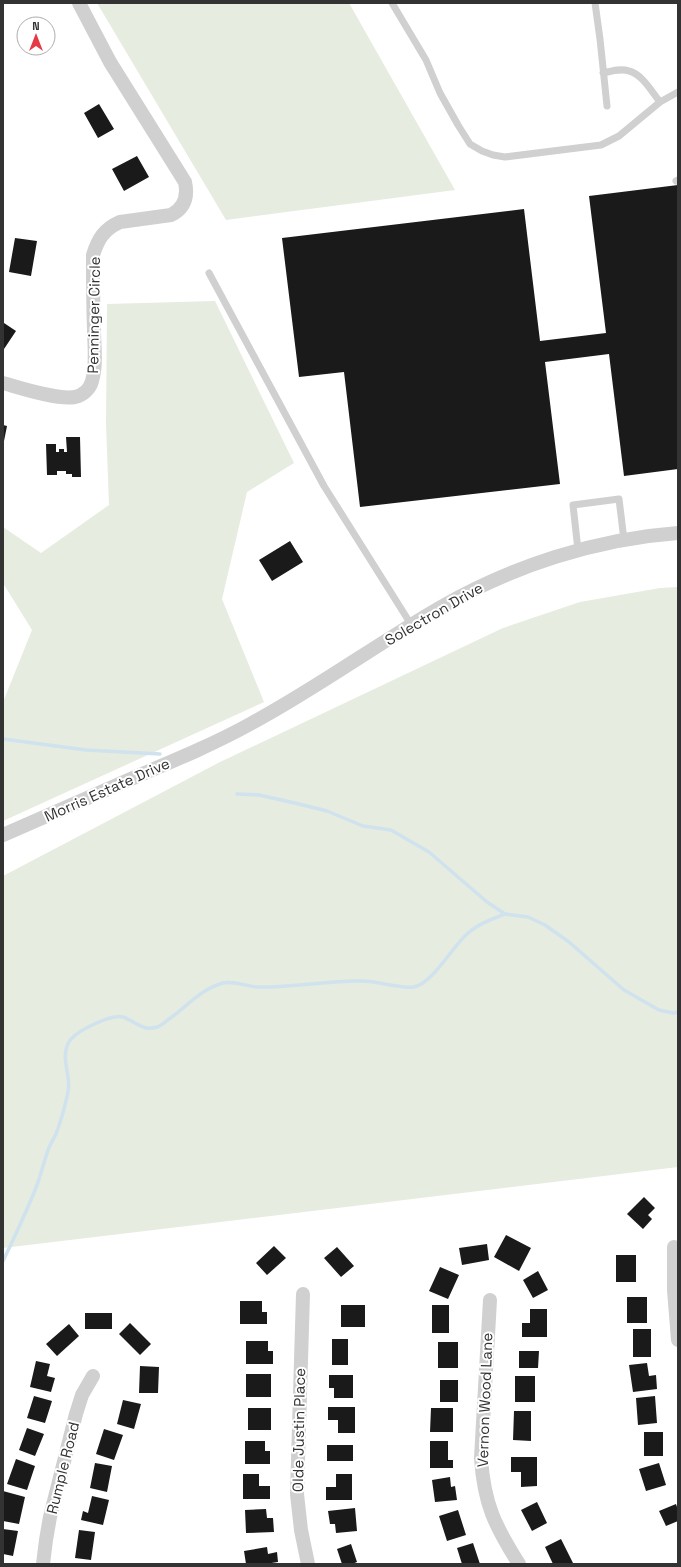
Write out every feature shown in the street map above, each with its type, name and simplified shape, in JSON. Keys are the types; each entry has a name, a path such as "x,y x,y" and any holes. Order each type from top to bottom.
{"street":[{"name":"Penninger Circle","path":"3,383 35,392 66,398 83,393 89,388 92,381 94,359 93,255 96,243 104,232 114,224 171,215 178,212 186,198 187,190 185,182 110,62 79,3"},
{"name":"Solectron Drive","path":"210,745 295,699 441,607 494,580 526,567 594,545 678,533"},
{"name":"Morris Estate Drive","path":"3,835 210,745"},
{"path":"674,1247 674,1290 678,1340"},
{"name":"Olde Justin Place","path":"303,1294 297,1494 301,1530 308,1564"},
{"name":"Vernon Wood Lane","path":"490,1300 481,1458 482,1477 485,1495 498,1530 519,1564"},
{"name":"Rumple Road","path":"43,1564 50,1517 76,1414 82,1395 93,1376"}],"lane":[{"path":"392,3 426,60 440,93 470,144 493,155 506,156 601,145 619,136 660,102 678,92"},
{"path":"595,3 607,106"},
{"path":"603,73 619,70 629,71 641,79 660,102"},
{"path":"208,273 324,486 412,626"},
{"path":"578,550 573,505 618,499 624,540"}],"shaded area":[{"path":"97,3 349,3 455,190 226,220"},
{"path":"215,301 294,463 247,492 222,599 264,702 3,821 3,702 32,630 3,583 3,527 41,553 109,505 106,424 107,304"},
{"path":"678,587 678,1167 3,1248 3,876 220,762 503,628 580,602 660,588"}],"building":[{"path":"99,104 114,129 98,138 84,113"},
{"path":"137,156 149,177 124,191 112,169"},
{"path":"678,185 678,469 624,476 609,354 545,362 560,484 360,507 344,372 299,377 282,238 524,209 540,341 606,333 589,196"},
{"path":"15,238 37,241 31,276 9,272"},
{"path":"4,323 16,331 3,349 3,325"},
{"path":"3,425 7,426 4,441 3,441"},
{"path":"66,437 80,437 81,477 72,477 72,474 66,474 66,471 57,471 57,475 47,475 46,444 56,444 56,452 59,452 59,449 64,449 64,452 67,452"},
{"path":"290,541 303,562 272,581 259,560"},
{"path":"644,1197 655,1208 648,1215 652,1219 643,1229 627,1214"},
{"path":"506,1235 531,1248 519,1271 494,1257"},
{"path":"487,1244 489,1260 462,1265 459,1248"},
{"path":"274,1246 286,1258 267,1275 256,1263"},
{"path":"337,1247 354,1266 341,1277 324,1258"},
{"path":"616,1255 636,1255 636,1282 616,1282"},
{"path":"440,1267 459,1275 448,1299 429,1291"},
{"path":"538,1271 548,1290 533,1298 523,1280"},
{"path":"627,1297 647,1297 647,1323 627,1323"},
{"path":"240,1301 262,1301 262,1312 267,1312 267,1324 240,1324"},
{"path":"341,1305 365,1305 365,1327 341,1327"},
{"path":"432,1305 449,1305 449,1333 432,1333"},
{"path":"530,1309 547,1309 547,1337 522,1337 522,1323 530,1323"},
{"path":"85,1313 112,1313 112,1329 85,1329"},
{"path":"130,1323 151,1344 140,1355 119,1334"},
{"path":"69,1324 79,1336 57,1356 46,1344"},
{"path":"633,1329 651,1329 651,1357 633,1357"},
{"path":"332,1339 348,1339 348,1365 332,1365"},
{"path":"246,1341 268,1341 268,1351 273,1351 273,1364 246,1364"},
{"path":"438,1342 458,1342 458,1368 438,1368"},
{"path":"519,1351 539,1351 538,1368 519,1368"},
{"path":"36,1361 50,1364 47,1376 55,1378 51,1392 30,1387"},
{"path":"647,1363 649,1376 656,1375 657,1389 633,1392 629,1365"},
{"path":"140,1366 159,1367 158,1393 139,1393"},
{"path":"246,1374 271,1374 271,1397 246,1397"},
{"path":"329,1375 353,1375 353,1398 334,1398 334,1388 329,1388"},
{"path":"515,1376 535,1376 535,1402 515,1402"},
{"path":"440,1380 458,1380 458,1402 440,1402"},
{"path":"34,1396 52,1401 45,1423 27,1418"},
{"path":"655,1396 657,1423 638,1425 636,1398"},
{"path":"123,1400 141,1404 134,1429 117,1424"},
{"path":"328,1407 355,1407 355,1433 338,1433 338,1420 328,1420"},
{"path":"248,1408 271,1408 271,1430 248,1430"},
{"path":"431,1408 453,1408 453,1432 430,1432"},
{"path":"514,1411 531,1411 531,1441 513,1440"},
{"path":"27,1428 44,1434 35,1456 19,1450"},
{"path":"104,1429 123,1435 114,1460 96,1454"},
{"path":"644,1432 663,1432 663,1456 644,1456"},
{"path":"245,1441 265,1441 265,1451 270,1451 270,1464 245,1464"},
{"path":"430,1441 448,1441 448,1460 453,1460 453,1468 430,1468"},
{"path":"327,1445 353,1445 353,1461 327,1461"},
{"path":"511,1457 537,1457 537,1486 521,1487 521,1472 511,1472"},
{"path":"16,1459 35,1466 27,1490 7,1484"},
{"path":"95,1463 112,1466 107,1492 90,1488"},
{"path":"659,1463 666,1485 646,1491 639,1469"},
{"path":"243,1474 259,1474 259,1486 270,1486 270,1499 243,1499"},
{"path":"336,1474 352,1474 352,1500 326,1500 326,1487 336,1487"},
{"path":"450,1477 451,1487 455,1486 457,1500 435,1502 432,1480"},
{"path":"3,1491 25,1497 19,1524 3,1521"},
{"path":"92,1496 109,1500 103,1525 81,1520 83,1511 88,1513"},
{"path":"537,1502 547,1523 532,1531 521,1510"},
{"path":"676,1504 678,1510 678,1521 666,1526 659,1511"},
{"path":"355,1508 357,1531 336,1533 335,1524 330,1524 328,1511"},
{"path":"266,1509 267,1518 273,1518 274,1532 246,1533 245,1510"},
{"path":"458,1510 466,1535 447,1541 439,1516"},
{"path":"3,1529 18,1531 13,1556 3,1554"},
{"path":"79,1530 95,1532 91,1560 75,1558"},
{"path":"561,1539 573,1563 571,1564 553,1564 545,1547"},
{"path":"473,1543 480,1564 462,1564 457,1548"},
{"path":"351,1544 357,1562 352,1564 342,1564 337,1549"},
{"path":"267,1547 268,1554 277,1552 278,1562 246,1564 244,1551"}],"waterway":[{"path":"3,739 86,750 160,754"},
{"path":"237,794 259,795 299,804 327,811 363,826 391,830 429,852 487,902 505,914 528,917 545,925 569,942 624,990 659,1010 673,1013 678,1012"},
{"path":"3,1261 33,1195 48,1150 60,1124 69,1086 65,1059 67,1045 75,1035 103,1020 118,1017 123,1017 147,1028 160,1026 200,994 215,986 227,982 254,987 271,987 363,981 402,987 414,987 428,979 471,930 485,922 505,914"}]}
